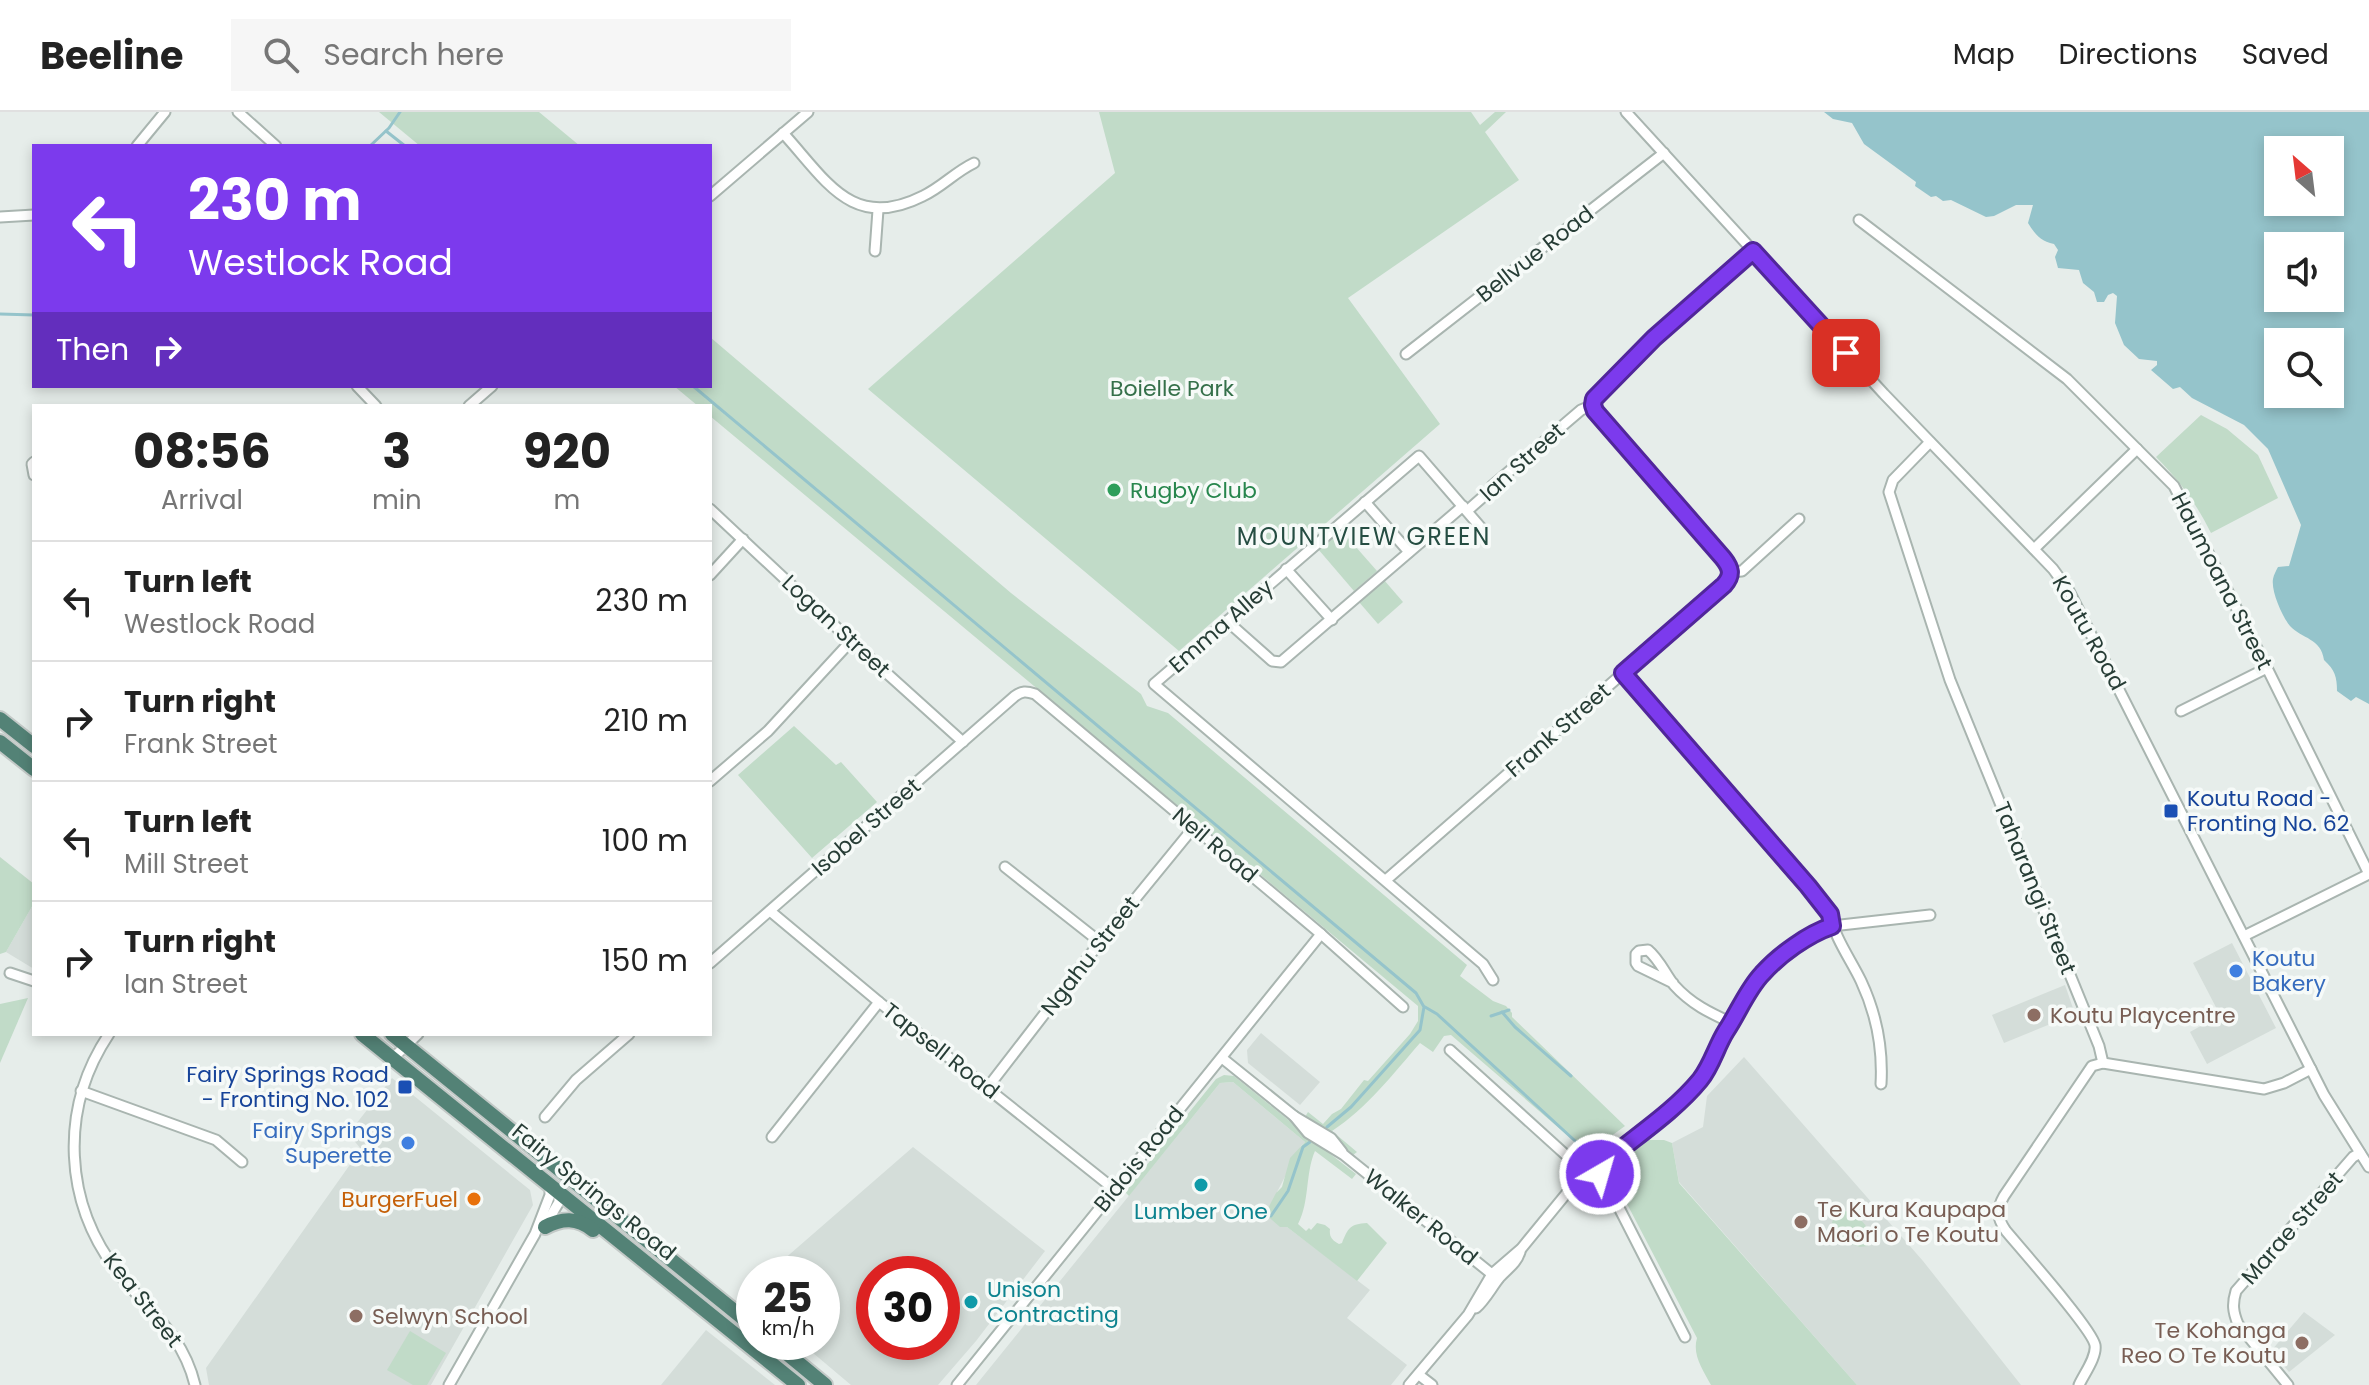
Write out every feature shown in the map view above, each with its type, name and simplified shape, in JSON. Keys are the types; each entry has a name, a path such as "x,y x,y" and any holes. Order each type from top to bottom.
{"highway":[{"path":"0,719 32,744"},
{"path":"0,742 32,767"},
{"name":"Fairy Springs Road","path":"364,1036 553,1191 798,1385"},
{"name":"Fairy Springs Road","path":"395,1036 736,1313"},
{"path":"512,1132 523,1150 552,1174 553,1191 580,1197 630,1236 653,1245"},
{"path":"540,1231 564,1219 585,1224 633,1262 660,1274"},
{"path":"694,1279 690,1283 691,1288 723,1316 729,1330"},
{"path":"795,1360 825,1385"}],"street":[{"path":"139,144 165,112"},
{"path":"238,112 274,144"},
{"path":"712,194 808,112"},
{"name":"Koutu Road","path":"1626,112 1930,442 2053,569 2069,591 2311,1069 2338,1120 2369,1167"},
{"path":"783,133 829,185 845,198 878,210 927,195 974,163"},
{"name":"Bellvue Road","path":"1406,354 1664,153"},
{"path":"875,251 878,210"},
{"path":"0,217 32,215"},
{"name":"Haumoana Street","path":"1859,220 2067,379 2165,476 2180,497 2369,874"},
{"name":"Ian Street","path":"1227,621 1276,663 1281,662 1409,552 1492,489 1574,415 1593,405 1594,399 1654,338 1753,251"},
{"path":"359,388 374,404"},
{"path":"471,404 490,388"},
{"path":"1593,405 1723,558 1730,572"},
{"name":"Taharangi Street","path":"1930,442 1893,480 1889,492 1950,680 2094,1032 2103,1063"},
{"path":"2034,549 2137,449"},
{"name":"Emma Alley","path":"1386,880 1154,684 1419,456 1465,509"},
{"path":"1365,502 1409,552"},
{"path":"1465,509 1483,530"},
{"name":"Logan Street","path":"712,511 963,742"},
{"name":"Frank Street","path":"1386,880 1724,585 1729,580 1730,572 1742,571 1799,519"},
{"path":"712,573 743,539"},
{"path":"1286,569 1332,620"},
{"path":"712,779 780,719 851,641"},
{"path":"2181,711 2267,668"},
{"path":"1623,673 1830,914 1832,926 1871,1006 1882,1060 1881,1084"},
{"name":"Isobel Street","path":"712,961 1022,691"},
{"name":"Neil Road","path":"1022,691 1035,694 1321,934 1403,1007"},
{"name":"Ngahu Street","path":"988,1087 1194,827"},
{"path":"1005,867 1100,942"},
{"path":"2244,936 2369,874"},
{"path":"1386,880 1483,964 1493,980"},
{"name":"Tapsell Road","path":"770,911 1114,1189"},
{"path":"1598,1168 1700,1080 1762,973 1784,954 1820,930 1832,926 1930,915"},
{"name":"Bidois Road","path":"957,1385 1321,934"},
{"path":"10,973 32,980"},
{"path":"1673,983 1697,1006 1732,1023"},
{"path":"772,1137 879,1002"},
{"name":"Kea Street","path":"108,1036 81,1091 74,1127 76,1176 87,1219 97,1239 120,1275 170,1331 184,1353 195,1385"},
{"path":"392,1059 416,1036"},
{"path":"545,1117 576,1080 627,1036"},
{"path":"1450,1050 1578,1166"},
{"name":"Walker Road","path":"1222,1058 1294,1116 1308,1133 1344,1155 1495,1276"},
{"path":"2079,1385 2094,1353 2095,1343 2006,1231 1998,1212 2004,1196 2092,1066 2103,1063 2257,1089 2273,1088 2311,1069"},
{"path":"81,1091 216,1140 242,1162"},
{"name":"Marae Street","path":"2288,1385 2238,1324 2233,1303 2236,1291 2353,1157 2360,1153"},
{"path":"1589,1163 1598,1168 1599,1183 1592,1190 1587,1191 1575,1183 1573,1174 1578,1166 1589,1163"},
{"path":"1411,1385 1468,1315 1495,1276 1575,1183"},
{"path":"1599,1183 1613,1196 1685,1337"},
{"path":"449,1385 559,1202 553,1191"},
{"path":"1419,1375 1432,1385"}],"shaded area":[{"path":"32,906 32,968 6,952"},
{"path":"2232,943 2276,1028 2207,1064 2190,1032 2220,1015 2193,963"},
{"name":"Koutu Playcentre","path":"2065,985 2075,1014 2004,1043 1992,1015"},
{"path":"1261,1033 1320,1082 1300,1105 1248,1063 1247,1050"},
{"name":"Te Kura Kaupapa Maori o Te Koutu","path":"1744,1057 1923,1261 2021,1385 1857,1385 1679,1182 1672,1143 1703,1127 1707,1096"},
{"name":"Selwyn School","path":"392,1078 530,1190 533,1205 431,1385 209,1385 206,1368 361,1149 351,1137 356,1124"},
{"path":"1233,1082 1305,1142 1277,1192 1280,1227 1287,1227 1370,1290 1347,1318 1407,1365 1391,1385 976,1385 1220,1083"},
{"path":"913,1147 1045,1251 960,1360 960,1256 856,1256 856,1360 960,1360 938,1385 851,1385 821,1360 840,1360 840,1256 788,1256"},
{"name":"Te Kohanga Reo O Te Koutu","path":"2304,1312 2335,1335 2289,1372 2271,1351"},
{"path":"706,1330 736,1354 736,1360 744,1360 775,1385 661,1385"}],"green space":[{"path":"379,112 539,112 578,144 418,144"},
{"name":"Boielle Park","path":"1099,112 1471,112 1480,125 1495,112 1506,112 1485,132 1519,180 1348,298 1440,424 1179,651 868,389 1115,173"},
{"path":"712,339 1011,593 1141,694 1147,706 1168,713 1467,965 1460,976 1493,1001 1506,1006 1512,1017 1625,1126 1588,1153 1451,1035 1444,1036 1433,1052 1420,1043 1368,1101 1332,1131 1357,1152 1353,1155 1334,1136 1305,1117 1308,1112 1323,1124 1341,1109 1364,1080 1368,1081 1410,1034 1418,1021 1418,1006 712,418 712,404 696,404 676,388 712,388"},
{"path":"2201,415 2227,429 2258,455 2278,498 2211,533 2187,493 2156,457"},
{"path":"1341,530 1377,571 1354,591 1318,549"},
{"path":"1384,580 1403,602 1378,624 1359,602"},
{"path":"794,726 836,765 841,762 877,802 812,858 738,775"},
{"path":"0,857 32,882 32,906 6,952 0,954"},
{"path":"28,998 0,1063 0,1004"},
{"path":"1224,1075 1234,1076 1312,1143 1315,1142 1356,1174 1352,1179 1315,1151 1298,1224 1306,1231 1317,1223 1325,1225 1339,1244 1350,1228 1367,1223 1387,1243 1357,1281 1287,1227 1280,1227 1265,1214 1282,1187 1290,1158 1305,1142 1233,1082 1220,1083 1129,1196 1125,1192 1216,1079"},
{"path":"1648,1140 1672,1143 1679,1183 1857,1385 1711,1385 1697,1356 1697,1338 1613,1177 1619,1159"},
{"path":"1844,1210 1864,1223 1868,1246 1860,1247 1831,1237 1834,1217"},
{"path":"410,1331 446,1353 427,1385 413,1385 387,1370"}],"water":[{"path":"1824,112 2369,112 2369,704 2356,697 2351,701 2337,691 2335,674 2319,647 2290,626 2278,603 2273,577 2278,567 2289,566 2301,525 2268,449 2244,425 2192,398 2180,387 2173,389 2151,370 2157,361 2139,359 2124,345 2115,323 2117,296 2113,293 2104,302 2097,302 2094,292 2083,283 2079,270 2058,268 2055,257 2058,250 2054,244 2038,236 2028,223 2033,205 2016,205 1986,217 1951,200 1931,197 1915,186 1916,182 1864,144 1852,123 1833,119"}],"waterway":[{"path":"372,144 400,112"},
{"path":"386,131 402,144"},
{"path":"0,314 32,315"},
{"path":"695,388 1416,993 1424,1007 1420,1030 1351,1107 1327,1127"},
{"path":"1425,1007 1437,1014 1586,1151"},
{"path":"1491,1016 1509,1010"},
{"path":"1502,1012 1571,1076"},
{"path":"1271,1216 1288,1191 1303,1147 1310,1142"}],"place":[{"name":"Rugby Club","path":"1114,490"},
{"name":"Koutu Road - Fronting No. 62","path":"2171,811"},
{"name":"Koutu Bakery","path":"2236,971"},
{"name":"Koutu Playcentre","path":"2034,1015"},
{"name":"Fairy Springs Road - Fronting No. 102","path":"405,1087"},
{"name":"Fairy Springs Superette","path":"408,1143"},
{"name":"Lumber One","path":"1201,1185"},
{"name":"BurgerFuel","path":"474,1199"},
{"name":"Te Kura Kaupapa Maori o Te Koutu","path":"1801,1222"},
{"name":"Unison Contracting","path":"971,1302"},
{"name":"Selwyn School","path":"356,1316"},
{"name":"Te Kohanga Reo O Te Koutu","path":"2302,1343"}],"district":[{"name":"MOUNTVIEW GREEN","path":"1364,536"}],"route":[{"path":"1600,1174 1598,1168 1666,1113 1700,1080 1762,973 1784,954 1820,930 1832,926 1830,914 1808,886 1623,673 1724,585 1729,580 1730,567 1595,411 1594,399 1654,338 1753,251 1846,353"}]}
